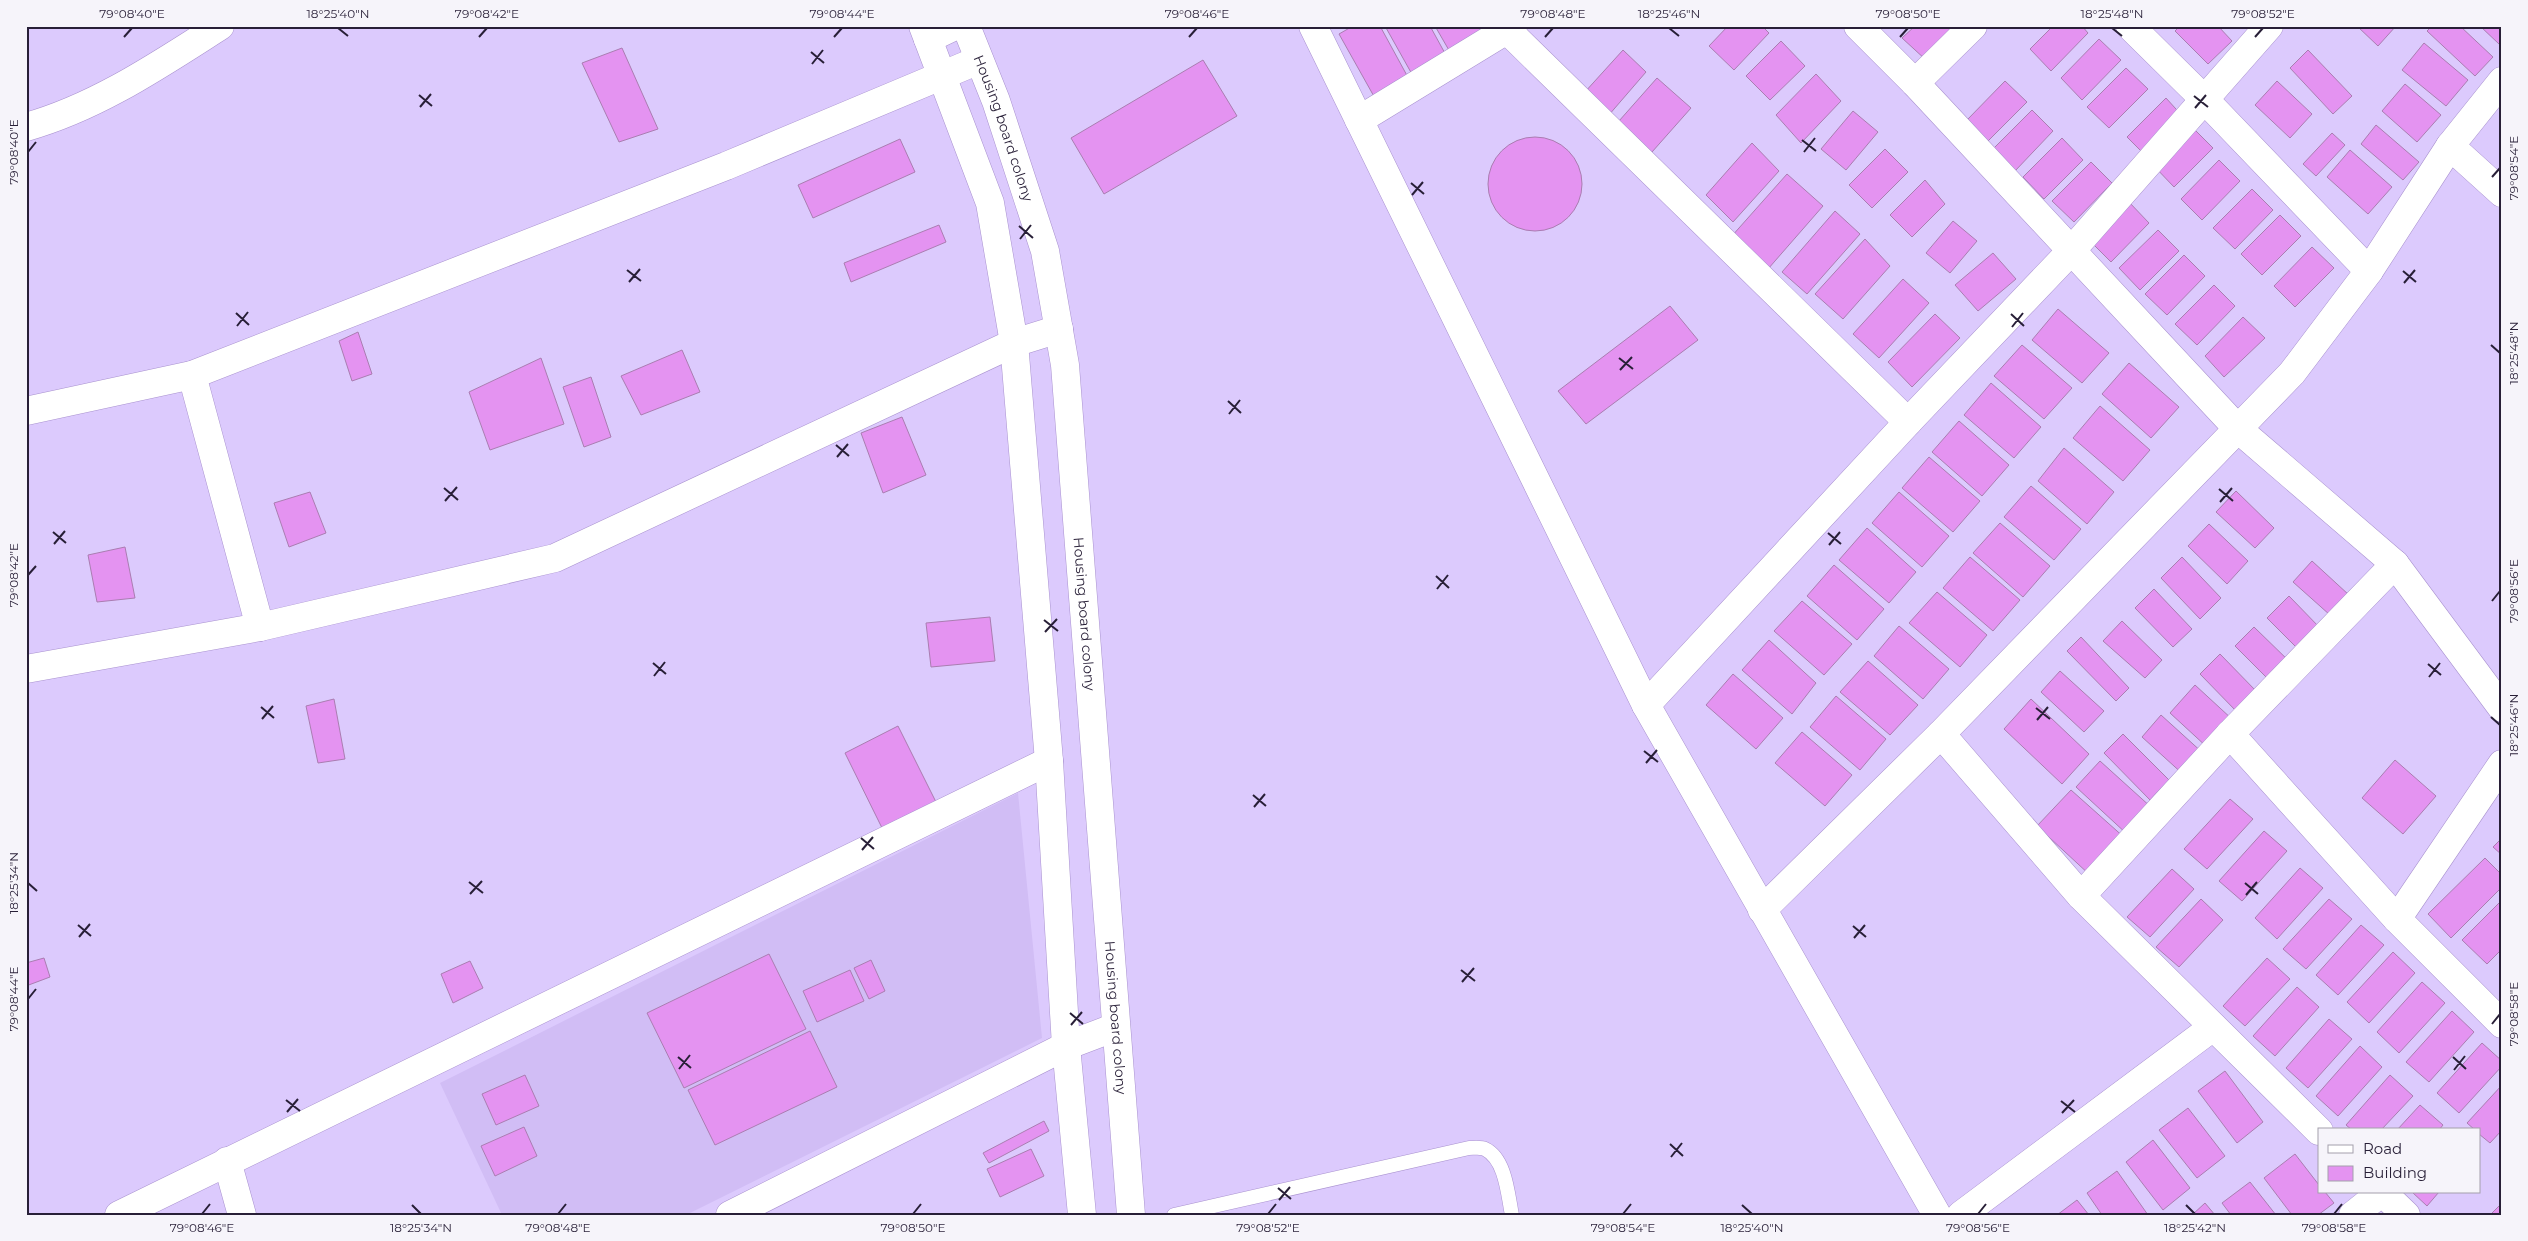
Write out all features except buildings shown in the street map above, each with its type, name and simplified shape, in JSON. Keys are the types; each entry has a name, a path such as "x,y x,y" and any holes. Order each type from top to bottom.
{"street":[{"path":"26,127 56,118 136,79 220,26"},
{"path":"955,26 925,32 990,203 1014,343 1049,762 1066,1046 1082,1215"},
{"name":"Housing board colony","path":"966,26 999,110 1045,251 1066,365 1131,1215"},
{"path":"1313,26 1646,706 1937,1215"},
{"path":"1858,26 1915,83 2238,430 2395,564 2502,708"},
{"path":"1915,83 1973,26"},
{"path":"2130,26 2204,98 2369,271"},
{"path":"1646,706 1908,422 2071,250 2269,26"},
{"path":"1359,120 1510,28 1908,422"},
{"path":"26,411 192,375 726,166 980,60"},
{"path":"1762,910 1941,734 2292,373 2369,271 2450,146 2502,81"},
{"path":"2450,146 2502,193"},
{"path":"26,669 260,627 554,558 1014,343 1059,329"},
{"path":"192,375 260,627"},
{"path":"2081,896 2230,734 2395,564"},
{"path":"1941,734 2081,896 2318,1131"},
{"path":"2230,734 2397,920 2502,1024"},
{"path":"119,1215 1049,762"},
{"path":"2397,920 2502,764"},
{"path":"730,1215 1066,1046 1116,1027"},
{"path":"1961,1215 2213,1027"},
{"path":"228,1161 242,1215"},
{"path":"2353,1215 2379,1194"},
{"path":"2384,1194 2406,1215"}],"lane":[{"path":"1174,1215 1469,1148 1485,1149 1496,1159 1502,1173 1512,1215"}],"shaded area":[{"path":"1018,793 1042,1038 686,1215 502,1215 440,1083"}]}
